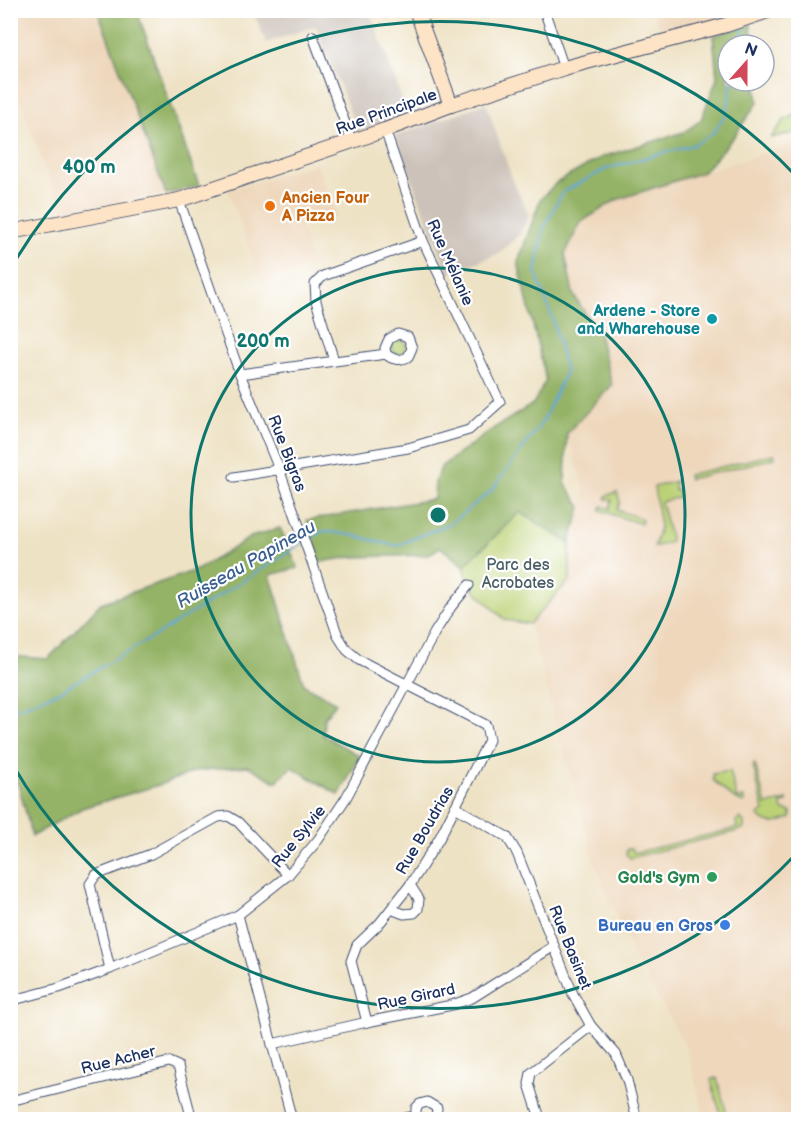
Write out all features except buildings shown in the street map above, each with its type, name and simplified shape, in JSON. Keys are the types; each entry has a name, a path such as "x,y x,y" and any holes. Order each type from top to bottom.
{"street":[{"path":"416,10 451,105"},
{"path":"544,10 564,68"},
{"name":"Rue Principale","path":"10,232 179,200 564,68 726,25 771,10"},
{"path":"313,36 352,141"},
{"name":"Rue Mélanie","path":"279,469 408,448 469,430 500,402 423,241 385,130"},
{"name":"Rue Bigras","path":"179,200 240,374 279,469 339,636 347,650 359,660 408,683"},
{"path":"334,361 316,301 315,284 323,276 423,241"},
{"path":"240,374 386,354"},
{"path":"234,477 279,469"},
{"name":"Rue Sylvie","path":"10,1001 59,988 110,969 238,915 288,875 318,840 346,798 451,607 469,585"},
{"name":"Rue Boudrias","path":"367,1022 351,961 357,945 410,885 439,839 489,740 486,725 408,683"},
{"name":"Rue Basinet","path":"455,807 507,837 517,853 573,994 591,1026 615,1054 627,1080 637,1119"},
{"path":"110,969 90,884 96,875 151,854 218,817 228,816 238,822 288,875"},
{"path":"391,909 404,914 414,913 418,909 419,899 410,885"},
{"path":"238,915 292,1119"},
{"name":"Rue Girard","path":"272,1044 452,1005 472,998 554,946"},
{"path":"539,1119 529,1084 531,1073 591,1026"},
{"name":"Rue Acher","path":"10,1101 169,1062 178,1066 192,1119"},
{"path":"396,1119 416,1118 416,1108 427,1102 437,1108 436,1119"}],"shaded area":[{"path":"741,10 741,14 662,36 653,11"},
{"path":"10,11 98,11 166,194 61,215 11,74"},
{"path":"253,11 370,11 408,116 358,132 316,26 266,43"},
{"path":"486,103 513,181 529,215 520,234 498,254 448,273 395,136"},
{"path":"798,142 798,1119 705,1119 687,1048 632,953 592,855 529,624 570,580 570,543 585,491 567,433 612,385 599,335 573,294 565,254 581,222 616,200"},
{"path":"317,163 337,216 301,228 314,266 262,283 228,190"}],"green space":[{"path":"98,11 137,11 199,186 166,194"},
{"path":"751,24 751,33 722,33"},
{"path":"716,35 716,68 713,36"},
{"path":"716,81 716,93 757,93 758,102 732,139 703,172 616,200 581,222 565,254 573,294 599,335 612,385 567,433 565,483 581,507 570,543 520,512 464,566 440,547 429,555 352,557 320,562 307,520 434,499 435,481 442,466 494,428 533,404 546,380 518,262 540,200 556,183 602,157 684,132 701,120"},
{"path":"798,114 798,132 771,138 784,120"},
{"path":"399,340 404,342 406,347 404,352 399,354 394,352 392,347 394,342"},
{"path":"774,454 775,458 689,479 688,475"},
{"path":"676,481 675,491 678,490 679,497 661,502 671,542 654,547 660,527 654,487"},
{"path":"617,492 620,502 617,510 642,519 641,524 600,510 602,506 610,509 612,500 606,499 606,496"},
{"name":"Parc des Acrobates","path":"520,512 570,543 570,580 529,624 505,620 469,585 464,566"},
{"path":"280,528 298,568 270,575 304,685 336,703 324,718 323,735 360,756 339,795 292,767 276,782 248,766 196,771 162,784 82,808 32,836 18,783 11,780 11,656 48,659 101,603 199,569 251,537"},
{"path":"755,764 766,805 787,800 781,803 783,810 791,812 791,818 770,823 758,815 764,811 753,765"},
{"path":"730,771 737,799 744,798 743,803 733,798 713,780 713,774"},
{"path":"741,818 744,828 738,831 630,858 626,854 627,849 632,849 634,853 737,828 736,821"},
{"path":"717,1078 728,1119 722,1119 711,1080"}],"waterway":[{"name":"Ruisseau Papineau","path":"743,33 744,26"},
{"name":"Ruisseau Papineau","path":"308,540 323,531 396,546 451,523 491,491 543,421 566,371 552,317 536,273 543,229 563,192 608,168 693,145 713,133 727,112 730,93"},
{"name":"Ruisseau Papineau","path":"10,711 60,691 155,636 303,543"}],"place":[{"name":"Ancien Four A Pizza","path":"270,206"},
{"name":"Ardene - Store and Wharehouse","path":"712,319"},
{"name":"Gold's Gym","path":"712,877"},
{"name":"Bureau en Gros","path":"725,925"}]}
